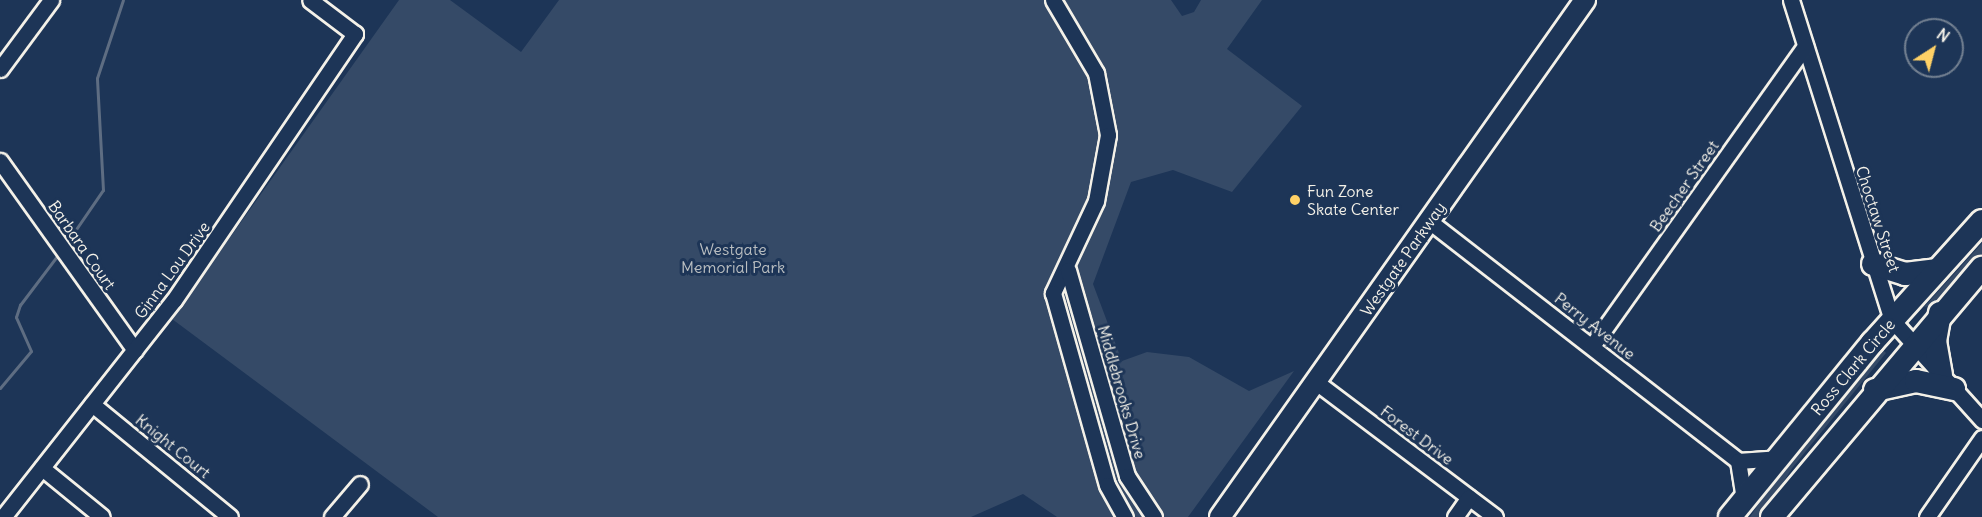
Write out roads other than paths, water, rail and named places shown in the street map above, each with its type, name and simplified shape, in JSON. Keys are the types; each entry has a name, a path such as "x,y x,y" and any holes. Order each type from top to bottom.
{"highway":[{"name":"Ross Clark Circle","path":"1730,517 1892,320 1982,220"},
{"path":"1873,264 1905,274 1936,270"},
{"name":"Ross Clark Circle","path":"1772,517 1875,390 1940,313 1982,268"},
{"path":"1875,390 1916,381 1947,381 1935,341 1940,313"}],"main road":[{"name":"Westgate Parkway","path":"1220,517 1585,0"}],"street":[{"path":"0,69 51,0"},
{"name":"Ginna Lou Drive","path":"3,517 211,250 355,34 310,0"},
{"path":"1053,0 1096,73 1108,123 1101,184 1068,270 1053,293 1107,485 1125,517"},
{"name":"Choctaw Street","path":"1791,0 1892,320 1982,420"},
{"name":"Beecher Street","path":"1592,346 1805,46"},
{"name":"Barbara Court","path":"0,161 135,350"},
{"name":"Perry Avenue","path":"1429,221 1738,460"},
{"name":"Middlebrooks Drive","path":"1068,270 1127,476 1154,517"},
{"name":"Forest Drive","path":"1316,382 1495,517"},
{"name":"Knight Court","path":"92,404 230,517"},
{"path":"1926,517 1982,438"},
{"path":"1744,499 1738,460 1778,458"},
{"path":"42,468 102,517"},
{"path":"332,517 360,484"},
{"path":"1455,517 1469,497"}],"waterway":[{"path":"70,238 103,190 97,78 123,0"},
{"path":"0,388 31,351 16,317 20,305 57,256"}],"place":[{"name":"Fun Zone Skate Center","path":"1295,200"}],"park label":[{"name":"Westgate Memorial Park","path":"733,258"}]}
